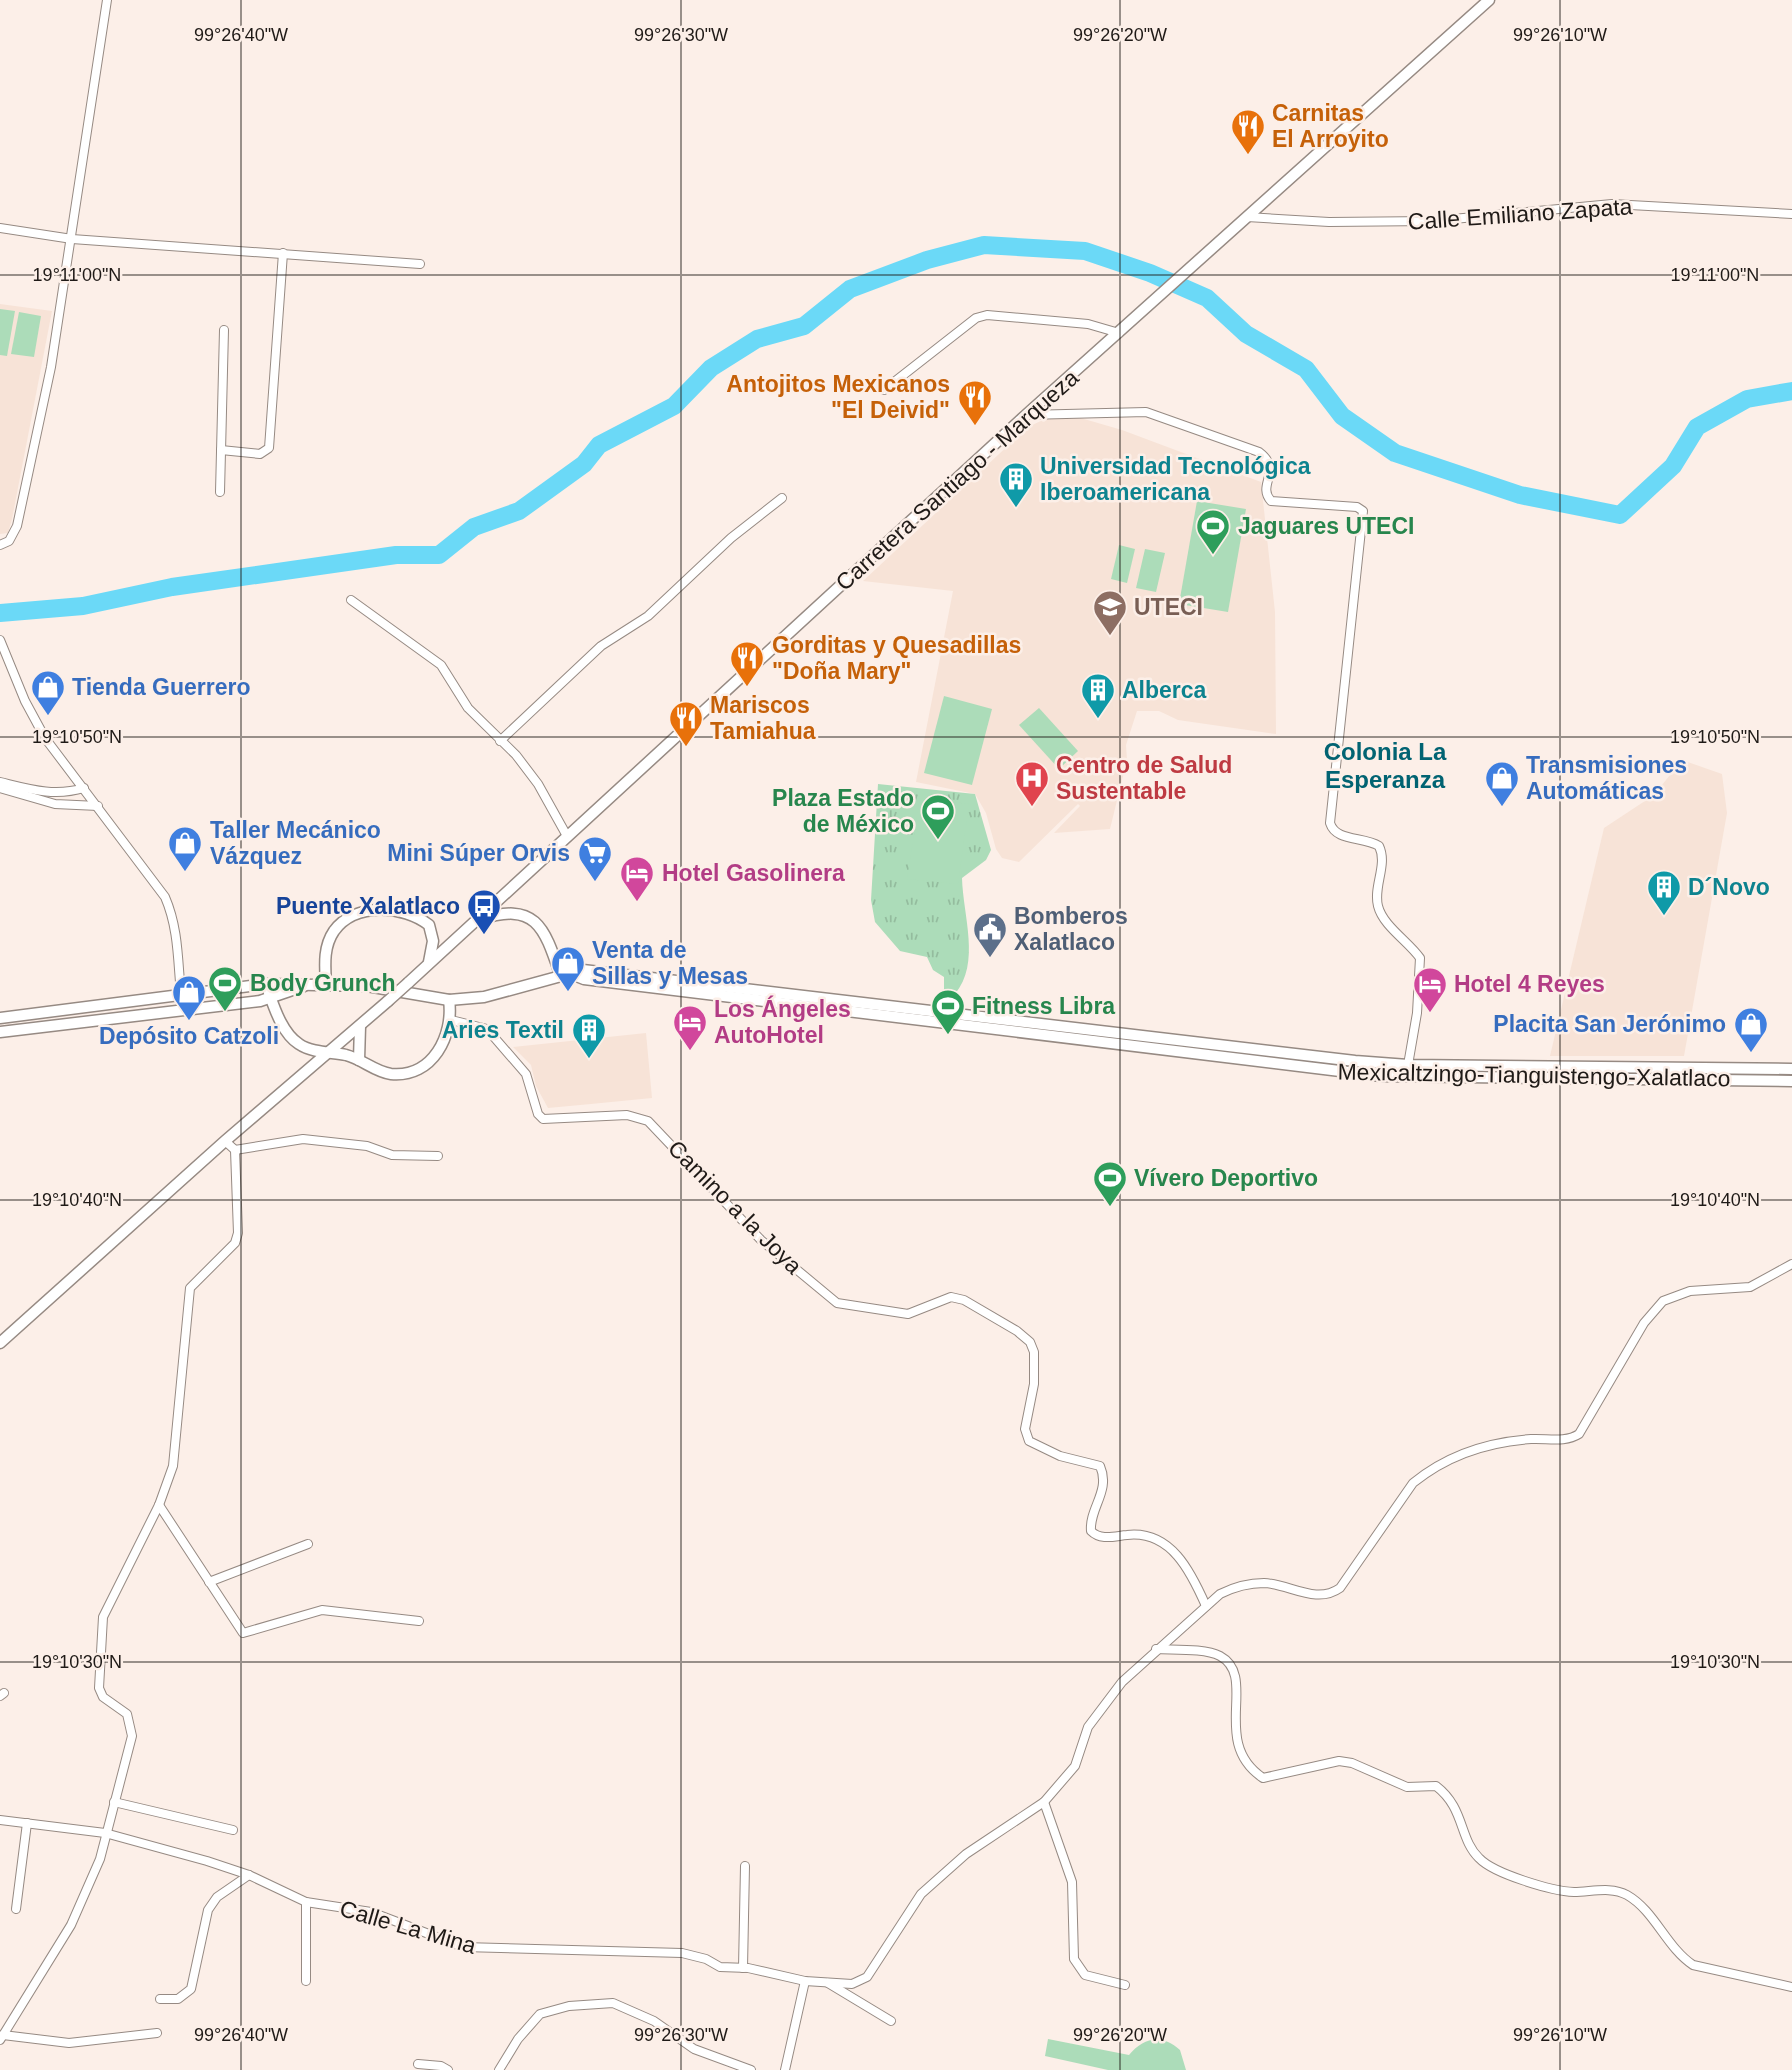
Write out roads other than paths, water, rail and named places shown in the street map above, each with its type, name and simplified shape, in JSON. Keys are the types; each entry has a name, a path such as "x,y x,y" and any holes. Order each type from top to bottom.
{"main road":[{"name":"Carretera Santiago - Marqueza","path":"0,1343 325,1053 408,983 1026,415 1489,0"},
{"path":"326,984 326,949 335,930 349,919 374,911 410,913 429,925 433,940 428,963"},
{"path":"473,923 505,913 532,919 546,934 565,973"},
{"name":"Mexicaltzingo-Tianguistengo-Xalatlaco","path":"0,1018 266,984 376,987 449,1000 484,997 583,970 1408,1065 1792,1069"},
{"name":"Mexicaltzingo-Tianguistengo-Xalatlaco","path":"565,973 584,979 706,995 1381,1076 1792,1081"},
{"path":"266,984 281,1021 298,1044 359,1060 389,1074 421,1066 438,1052 446,1040 451,1020 449,1000"},
{"name":"Mexicaltzingo-Tianguistengo-Xalatlaco","path":"0,1032 271,998 307,985"},
{"path":"359,1060 360,1026"}],"street":[{"path":"0,545 9,541 17,526 51,367 107,0"},
{"name":"Calle Emiliano Zapata","path":"1247,217 1329,222 1432,221 1612,204 1792,214"},
{"path":"0,228 72,239 420,264"},
{"path":"221,450 260,454 269,448 283,253"},
{"path":"884,390 976,318 987,315 1088,324 1119,333"},
{"path":"220,492 224,330"},
{"path":"1026,415 1121,411 1166,417 1266,457 1271,469 1266,491 1271,501 1357,507 1363,511 1330,822 1332,830 1340,835 1379,846 1382,862 1376,895 1378,909 1420,957 1417,1013 1408,1065"},
{"path":"500,741 601,646 648,616 732,538 782,498"},
{"path":"351,600 433,657 467,708 538,784 568,836"},
{"path":"0,639 25,701 45,738 165,897 173,916 183,1010"},
{"path":"0,782 42,792 61,793 84,788"},
{"path":"0,788 55,804 98,806"},
{"name":"Camino a la Joya","path":"451,1020 487,1029 526,1074 538,1114 543,1119 627,1115 648,1121 761,1240 837,1303 908,1314 951,1297 964,1300 1017,1331 1030,1342 1034,1352 1034,1384 1025,1429 1029,1441 1060,1456 1100,1466 1103,1489 1091,1522 1091,1531 1101,1537 1142,1534 1164,1543 1192,1574 1206,1606"},
{"path":"225,1142 235,1150 303,1139 367,1146 392,1155 438,1156"},
{"path":"157,2033 69,2043 1,2038 71,1925 100,1859 132,1736 127,1714 103,1697 99,1688 103,1616 159,1505 173,1466 190,1289 235,1244 238,1233 235,1150"},
{"path":"1125,1985 1085,1975 1074,1959 1072,1882 1044,1802 1074,1766 1088,1727 1122,1682 1220,1594 1238,1586 1265,1583 1320,1597 1332,1594 1340,1588 1413,1483 1460,1454 1527,1440 1572,1438 1579,1434 1644,1323 1663,1301 1690,1291 1750,1287 1792,1264"},
{"path":"159,1505 245,1634 322,1610 419,1621"},
{"path":"209,1582 308,1544"},
{"path":"1156,1649 1218,1654 1233,1665 1237,1679 1234,1728 1248,1768 1263,1778 1339,1761 1407,1787 1436,1786 1451,1798 1477,1858 1489,1866 1555,1890 1608,1890 1627,1895 1648,1915 1679,1955 1693,1965 1792,1987"},
{"path":"114,1802 233,1830"},
{"name":"Calle La Mina","path":"0,1820 105,1833 249,1875 306,1902 371,1912 451,1944 477,1950 670,1953 698,1957 720,1967 743,1968 805,1982 852,1984 867,1977 921,1894 966,1854 1044,1802"},
{"path":"16,1909 27,1824"},
{"path":"743,1968 745,1866"},
{"path":"160,1999 178,1999 191,1989 208,1910 217,1897 249,1875"},
{"path":"306,1902 306,1982"},
{"path":"785,2070 805,1982"},
{"path":"825,1982 891,2021"},
{"path":"499,2070 518,2039 540,2014 569,2006 612,2003 654,2021 694,2049 751,2070"},
{"path":"418,2064 441,2066 448,2070"}],"waterway":[{"path":"0,613 83,606 172,587 396,555 439,555 474,527 519,511 584,464 599,445 674,406 711,368 757,339 804,326 850,289 927,260 984,245 1085,251 1150,273 1207,298 1246,334 1306,369 1342,416 1395,453 1520,495 1620,515 1673,466 1697,427 1747,399 1792,391"}],"place":[{"name":"Carnitas El Arroyito","path":"1248,156"},
{"name":"Antojitos Mexicanos \"El Deivid\"","path":"975,427"},
{"name":"Universidad Tecnológica Iberoamericana","path":"1016,509"},
{"name":"Jaguares UTECI","path":"1213,556"},
{"name":"UTECI","path":"1110,637"},
{"name":"Gorditas y Quesadillas \"Doña Mary\"","path":"747,688"},
{"name":"Tienda Guerrero","path":"48,717"},
{"name":"Alberca","path":"1098,720"},
{"name":"Mariscos Tamiahua","path":"686,748"},
{"name":"Centro de Salud Sustentable","path":"1032,808"},
{"name":"Transmisiones Automáticas","path":"1502,808"},
{"name":"Plaza Estado de México","path":"938,841"},
{"name":"Taller Mecánico Vázquez","path":"185,873"},
{"name":"Mini Súper Orvis","path":"595,883"},
{"name":"Hotel Gasolinera","path":"637,903"},
{"name":"D´Novo","path":"1664,917"},
{"name":"Puente Xalatlaco","path":"484,936"},
{"name":"Bomberos Xalatlaco","path":"990,959"},
{"name":"Venta de Sillas y Mesas","path":"568,993"},
{"name":"Body Grunch","path":"225,1013"},
{"name":"Hotel 4 Reyes","path":"1430,1014"},
{"name":"Depósito Catzoli","path":"189,1022"},
{"name":"Fitness Libra","path":"948,1036"},
{"name":"Los Ángeles AutoHotel","path":"690,1052"},
{"name":"Placita San Jerónimo","path":"1751,1054"},
{"name":"Aries Textil","path":"589,1060"},
{"name":"Vívero Deportivo","path":"1110,1208"}],"district":[{"name":"Colonia La Esperanza","path":"1385,766"}]}
